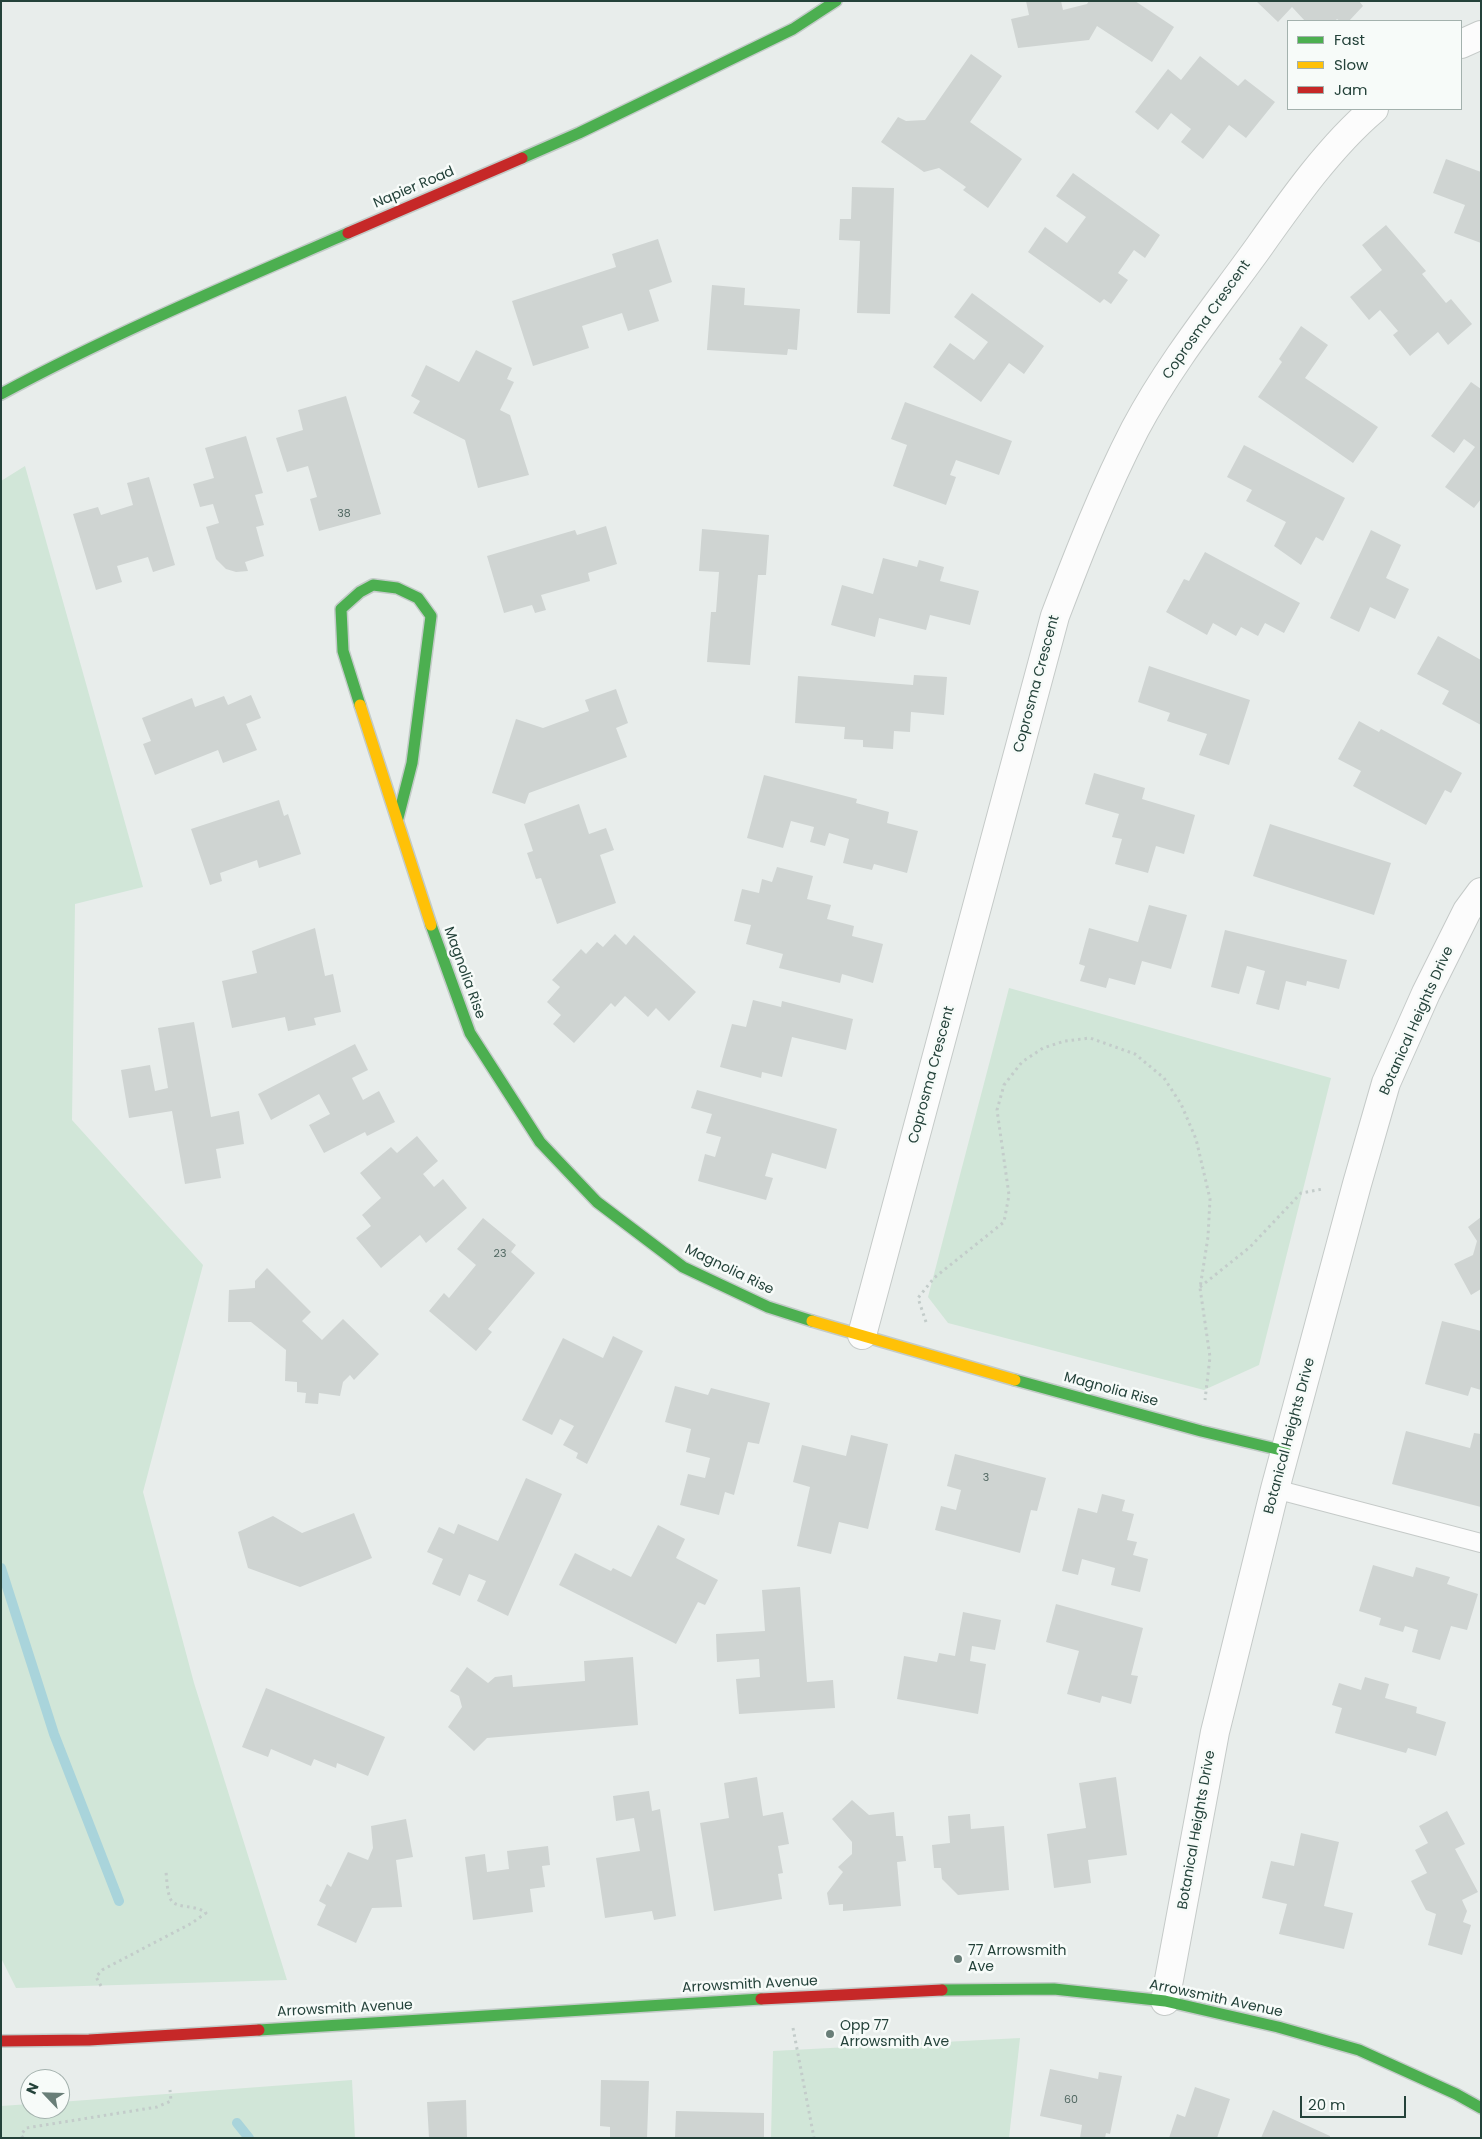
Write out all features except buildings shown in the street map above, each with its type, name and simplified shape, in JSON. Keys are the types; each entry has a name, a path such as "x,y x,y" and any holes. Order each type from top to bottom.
{"street":[{"name":"Napier Road","path":"1,394 60,362 136,325 579,133 793,29 836,1"},
{"path":"1462,44 1481,35"},
{"name":"Coprosma Crescent","path":"862,1335 1055,616 1103,496 1136,428 1172,366 1293,199 1358,122 1373,110"},
{"name":"Magnolia Rise","path":"398,818 412,763 431,616 418,598 396,588 373,585 360,592 341,609 343,651 432,929 470,1033 540,1142 597,1202 683,1267 768,1307 938,1358 1201,1431 1286,1451"},
{"name":"Botanical Heights Drive","path":"1165,2001 1215,1732 1275,1489 1357,1184 1386,1083 1426,993 1467,911 1481,892"},
{"name":"Arrowsmith Avenue","path":"1,2041 88,2040 788,1997 946,1990 1054,1989 1165,2001 1278,2027 1359,2050 1456,2094 1481,2108"}],"lane":[{"path":"1275,1489 1481,1543"}],"path":[{"path":"938,1358 918,1298 934,1278 1004,1222 1008,1195 998,1110 1004,1085 1022,1062 1043,1048 1065,1041 1090,1038 1135,1054 1164,1078 1181,1104 1196,1139 1210,1199 1208,1236 1200,1288 1210,1357 1201,1431"},
{"path":"1200,1288 1250,1247 1301,1193 1357,1184"},
{"path":"101,1986 96,1977 102,1970 192,1923 206,1913 200,1908 187,1905 182,1907 173,1903 170,1898 166,1872"},
{"path":"788,1997 814,2138"},
{"path":"23,2138 22,2135 26,2128 157,2107 171,2101 170,2090"}],"green space":[{"path":"25,466 143,887 75,904 72,1120 203,1265 143,1492 194,1683 287,1980 16,1988 1,1958 1,481"},
{"path":"1009,988 1331,1078 1259,1365 1204,1390 948,1323 928,1297"},
{"path":"1020,2038 1009,2138 771,2138 773,2051"},
{"path":"352,2080 355,2138 1,2138 1,2106 20,2105 20,2119 70,2119 70,2101"}],"waterway":[{"path":"1,1568 54,1734 119,1901"},
{"path":"237,2123 249,2138"}],"traffic: fast":[{"path":"522,158 579,133 793,29 836,1"},
{"path":"1,394 86,350 348,233"},
{"path":"360,705 343,651 341,609 360,592 373,585 397,588 418,598 431,616 412,763 398,818"},
{"path":"431,925 470,1033 540,1142 597,1202 683,1267 768,1307 812,1321"},
{"path":"1015,1380 1201,1431 1285,1451"},
{"path":"942,1990 1054,1989 1165,2001 1278,2027 1359,2050 1456,2094 1481,2108"},
{"path":"259,2030 761,1999"}],"traffic: slow":[{"path":"360,705 431,925"},
{"path":"812,1321 1015,1380"}],"traffic: jam":[{"path":"348,233 522,158"},
{"path":"761,1999 942,1990"},
{"path":"1,2041 89,2040 259,2030"}],"place":[{"name":"77 Arrowsmith Ave","path":"958,1959"},
{"name":"Opp 77 Arrowsmith Ave","path":"830,2034"}]}
